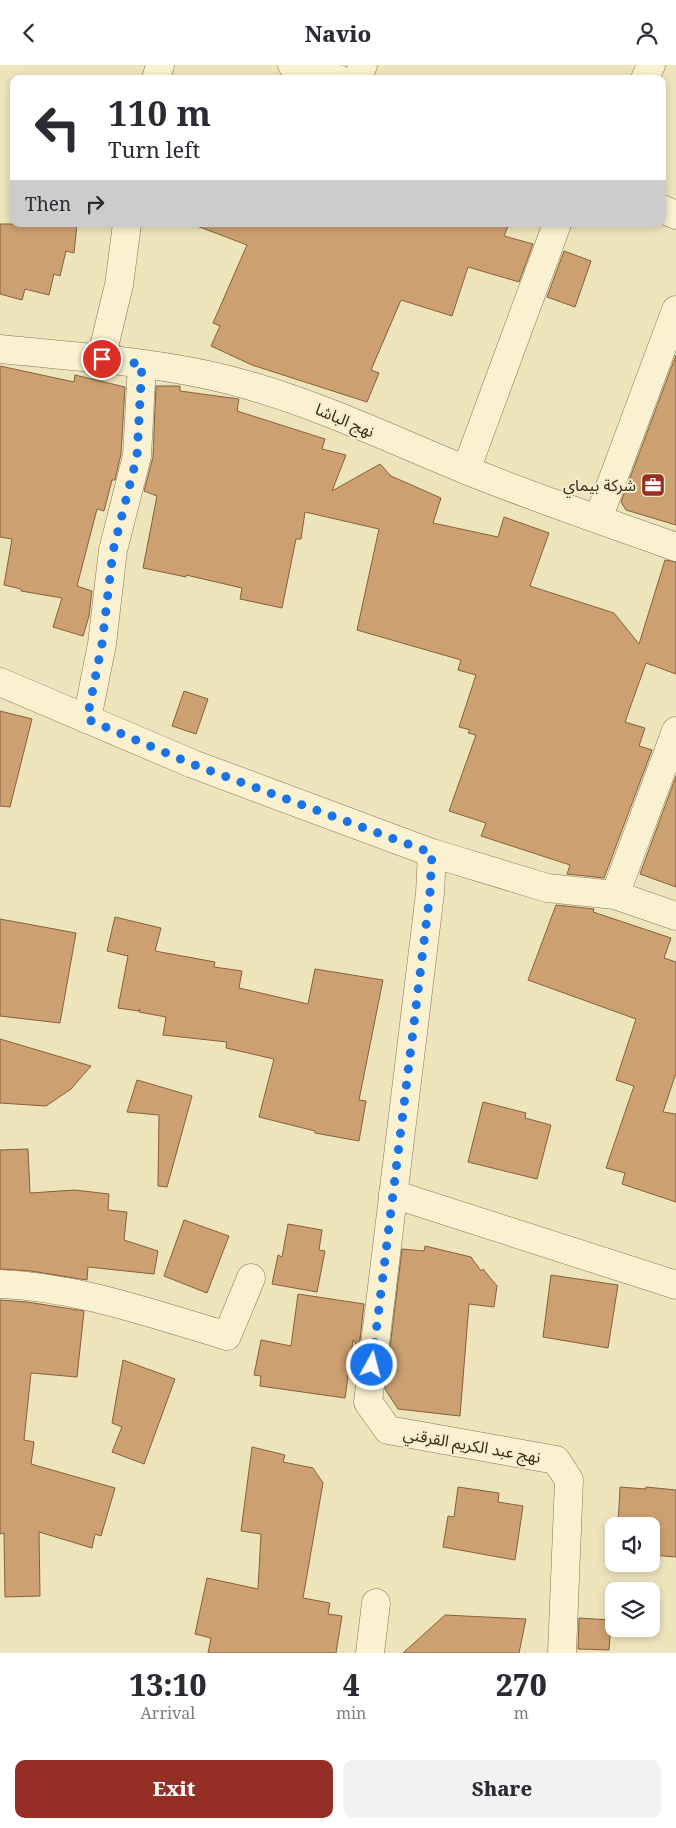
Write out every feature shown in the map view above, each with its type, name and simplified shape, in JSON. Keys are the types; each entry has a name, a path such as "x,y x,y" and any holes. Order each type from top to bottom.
{"street":[{"path":"292,65 325,75"},
{"path":"102,359 119,285 127,227"},
{"path":"466,470 556,227"},
{"path":"598,519 676,310"},
{"name":"نهج الباشا","path":"0,349 142,364 228,380 305,403 466,470 676,547"},
{"path":"87,719 102,644 113,551 137,456 142,364"},
{"path":"0,683 192,764 432,853 547,888 614,895 676,916"},
{"path":"614,895 676,731"},
{"name":"نهج عبد الكريم القرقني","path":"432,853 430,893 368,1403 388,1430 556,1459 570,1480 562,1653"},
{"path":"393,1194 676,1285"},
{"path":"0,1283 32,1285 84,1295 227,1336 251,1278"},
{"path":"370,1653 376,1603"}],"building":[{"path":"0,224 10,224 10,227 77,227 74,253 66,251 60,276 54,274 49,295 25,289 22,300 0,294"},
{"path":"200,227 508,227 504,236 533,244 519,282 468,267 452,316 401,300 371,370 379,373 367,402 252,365 211,346 220,326 213,323 247,245"},
{"path":"564,251 591,261 575,307 547,297"},
{"path":"676,355 676,525 626,510 621,502"},
{"path":"0,366 74,382 75,375 125,387 121,454 115,480 112,480 104,511 97,509 77,586 92,591 89,616 83,636 53,627 62,598 21,591 21,589 4,585 12,539 0,537"},
{"path":"156,386 180,386 180,391 239,399 237,411 325,439 322,449 346,455 332,491 380,464 391,476 441,498 433,523 498,537 504,517 549,533 530,586 614,613 639,644 665,560 676,562 676,674 646,663 625,722 645,728 639,746 652,750 604,878 567,874 570,865 481,836 486,823 449,811 476,735 468,733 470,730 459,727 476,675 458,670 461,660 357,630 379,529 305,512 301,539 296,539 282,608 240,599 242,588 186,575 186,577 143,568 157,496 144,491 153,457"},
{"path":"184,691 208,699 196,734 172,726"},
{"path":"0,711 32,719 10,807 0,806"},
{"path":"676,776 676,887 640,874"},
{"path":"556,905 594,909 593,912 671,938 664,958 676,962 676,1073 663,1112 676,1114 676,1202 622,1184 625,1173 606,1168 634,1086 616,1080 636,1019 528,980"},
{"path":"115,917 161,928 155,951 215,962 214,967 242,971 239,988 308,1004 315,969 383,980 359,1100 366,1101 359,1141 315,1133 315,1131 259,1117 274,1059 226,1048 227,1042 163,1035 166,1017 139,1012 140,1009 138,1011 118,1008 128,956 107,951"},
{"path":"0,919 76,933 60,1023 0,1016"},
{"path":"0,1039 91,1066 71,1089 46,1106 0,1103"},
{"path":"137,1080 192,1096 167,1187 158,1186 159,1115 127,1112"},
{"path":"483,1102 526,1113 525,1118 551,1125 537,1179 468,1162"},
{"path":"28,1149 30,1193 75,1190 109,1194 108,1210 127,1212 124,1240 158,1251 154,1274 88,1267 87,1280 31,1271 0,1269 0,1150"},
{"path":"184,1220 229,1236 207,1293 164,1276"},
{"path":"288,1224 322,1230 319,1250 325,1251 317,1292 272,1284 278,1255 282,1257"},
{"path":"425,1246 471,1257 481,1271 483,1269 497,1286 494,1307 469,1304 460,1416 398,1409 385,1389 402,1249 424,1251"},
{"path":"551,1275 618,1285 608,1348 543,1337"},
{"path":"298,1294 364,1304 359,1348 353,1340 345,1398 260,1386 261,1376 254,1375 261,1340 291,1346"},
{"path":"0,1300 27,1302 84,1311 77,1377 31,1373 24,1440 34,1442 31,1464 115,1488 101,1536 95,1534 92,1548 39,1532 40,1596 5,1597 4,1533 0,1534"},
{"path":"123,1360 175,1379 144,1464 112,1452 122,1427 112,1423"},
{"path":"252,1447 285,1455 283,1462 313,1468 323,1483 303,1598 330,1603 328,1614 342,1616 336,1653 208,1653 211,1638 195,1634 207,1578 258,1589 261,1534 241,1531"},
{"path":"458,1487 499,1493 498,1502 523,1506 515,1560 443,1547 448,1516 454,1517"},
{"path":"620,1487 676,1490 676,1557 660,1556 660,1517 618,1517"},
{"path":"445,1615 526,1619 519,1653 403,1653"},
{"path":"579,1618 605,1620 605,1637 610,1637 609,1650 578,1649"}],"place":[{"name":"شركة بيماي","path":"653,485"}],"route":[{"path":"102,359 142,364 137,456 113,551 102,644 87,719 192,764 432,853 430,893 372,1365"}]}
